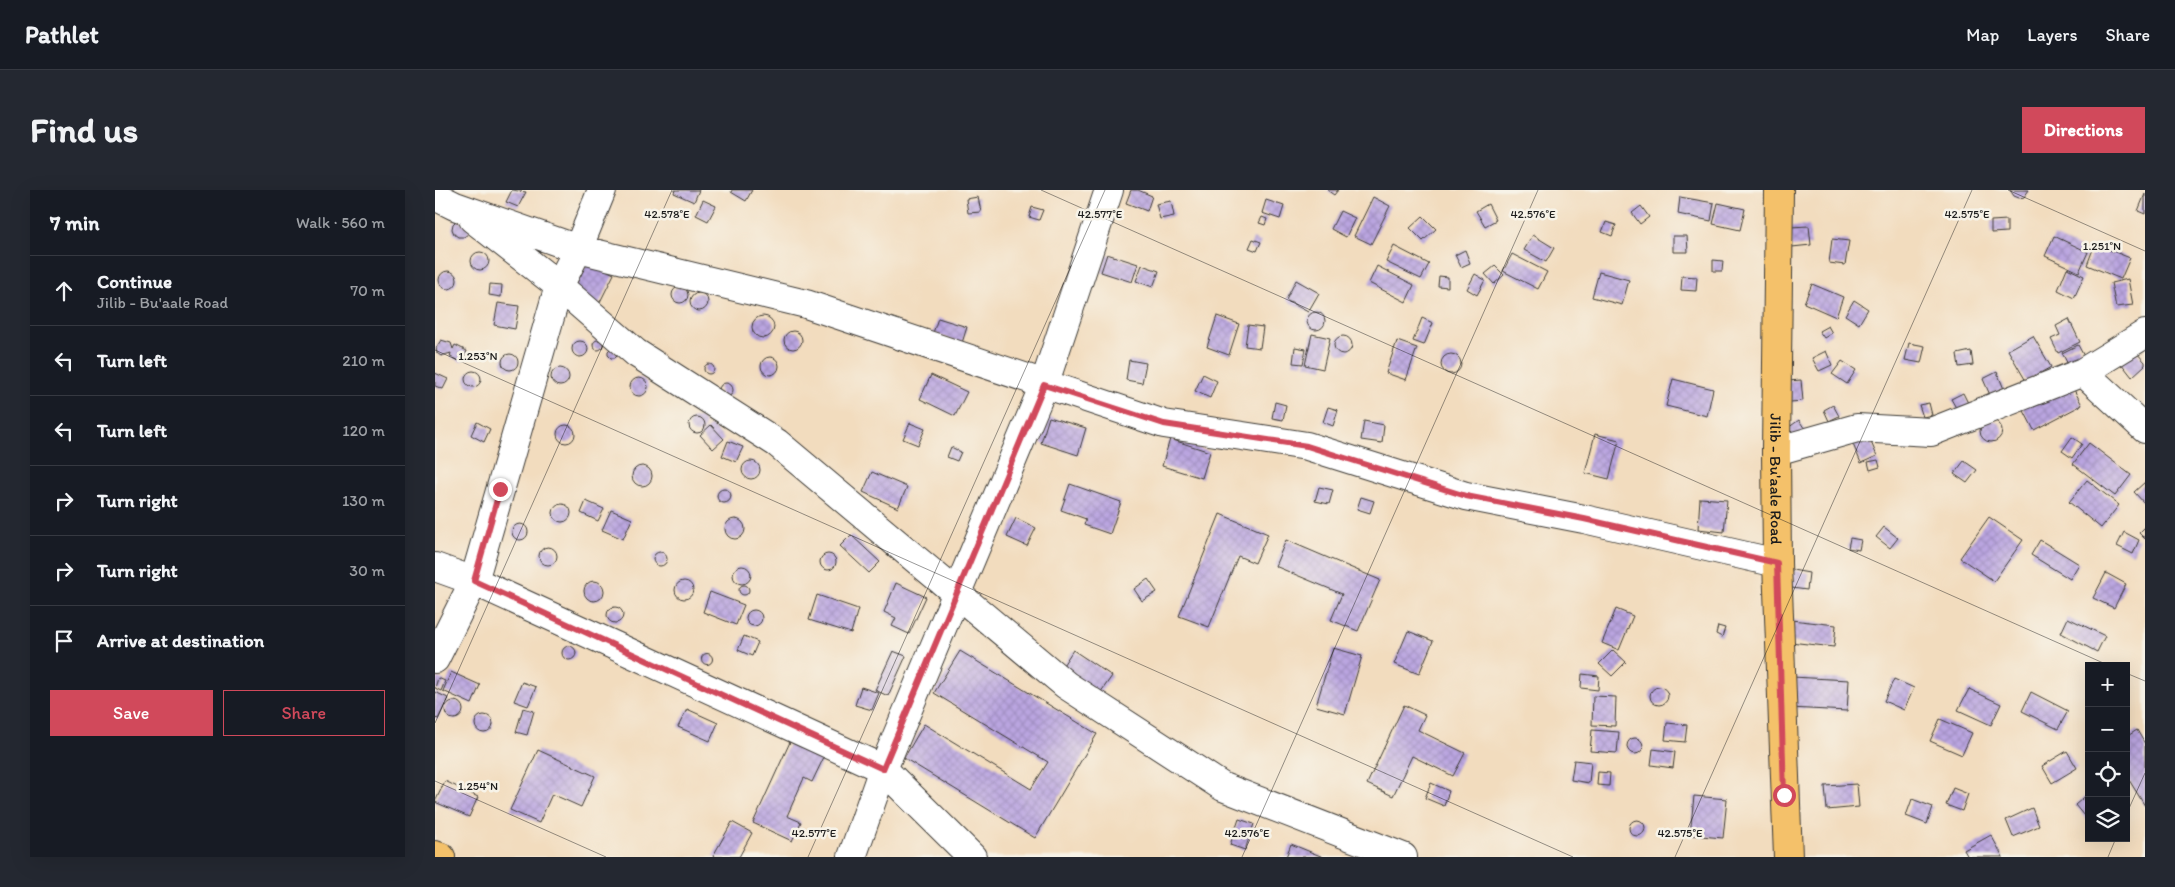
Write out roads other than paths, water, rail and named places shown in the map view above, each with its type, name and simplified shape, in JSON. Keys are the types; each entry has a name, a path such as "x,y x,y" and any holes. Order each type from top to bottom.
{"main road":[{"name":"Jilib - Bu'aale Road","path":"1779,190 1776,451 1777,563 1788,857"},
{"path":"435,855 441,857"}],"street":[{"path":"435,659 474,581 559,286 578,249 602,190"},
{"path":"852,857 883,769 1044,385 1109,190"},
{"path":"445,201 578,249 806,304 1164,424 1307,446 1466,496 1584,519 1777,563"},
{"path":"445,201 559,286 636,353 777,443 1066,685 1223,787 1403,857"},
{"path":"1776,451 1857,428 1931,432 2083,372 2145,334"},
{"path":"2083,372 2145,428"},
{"path":"435,567 474,581 883,769 972,857"}]}
